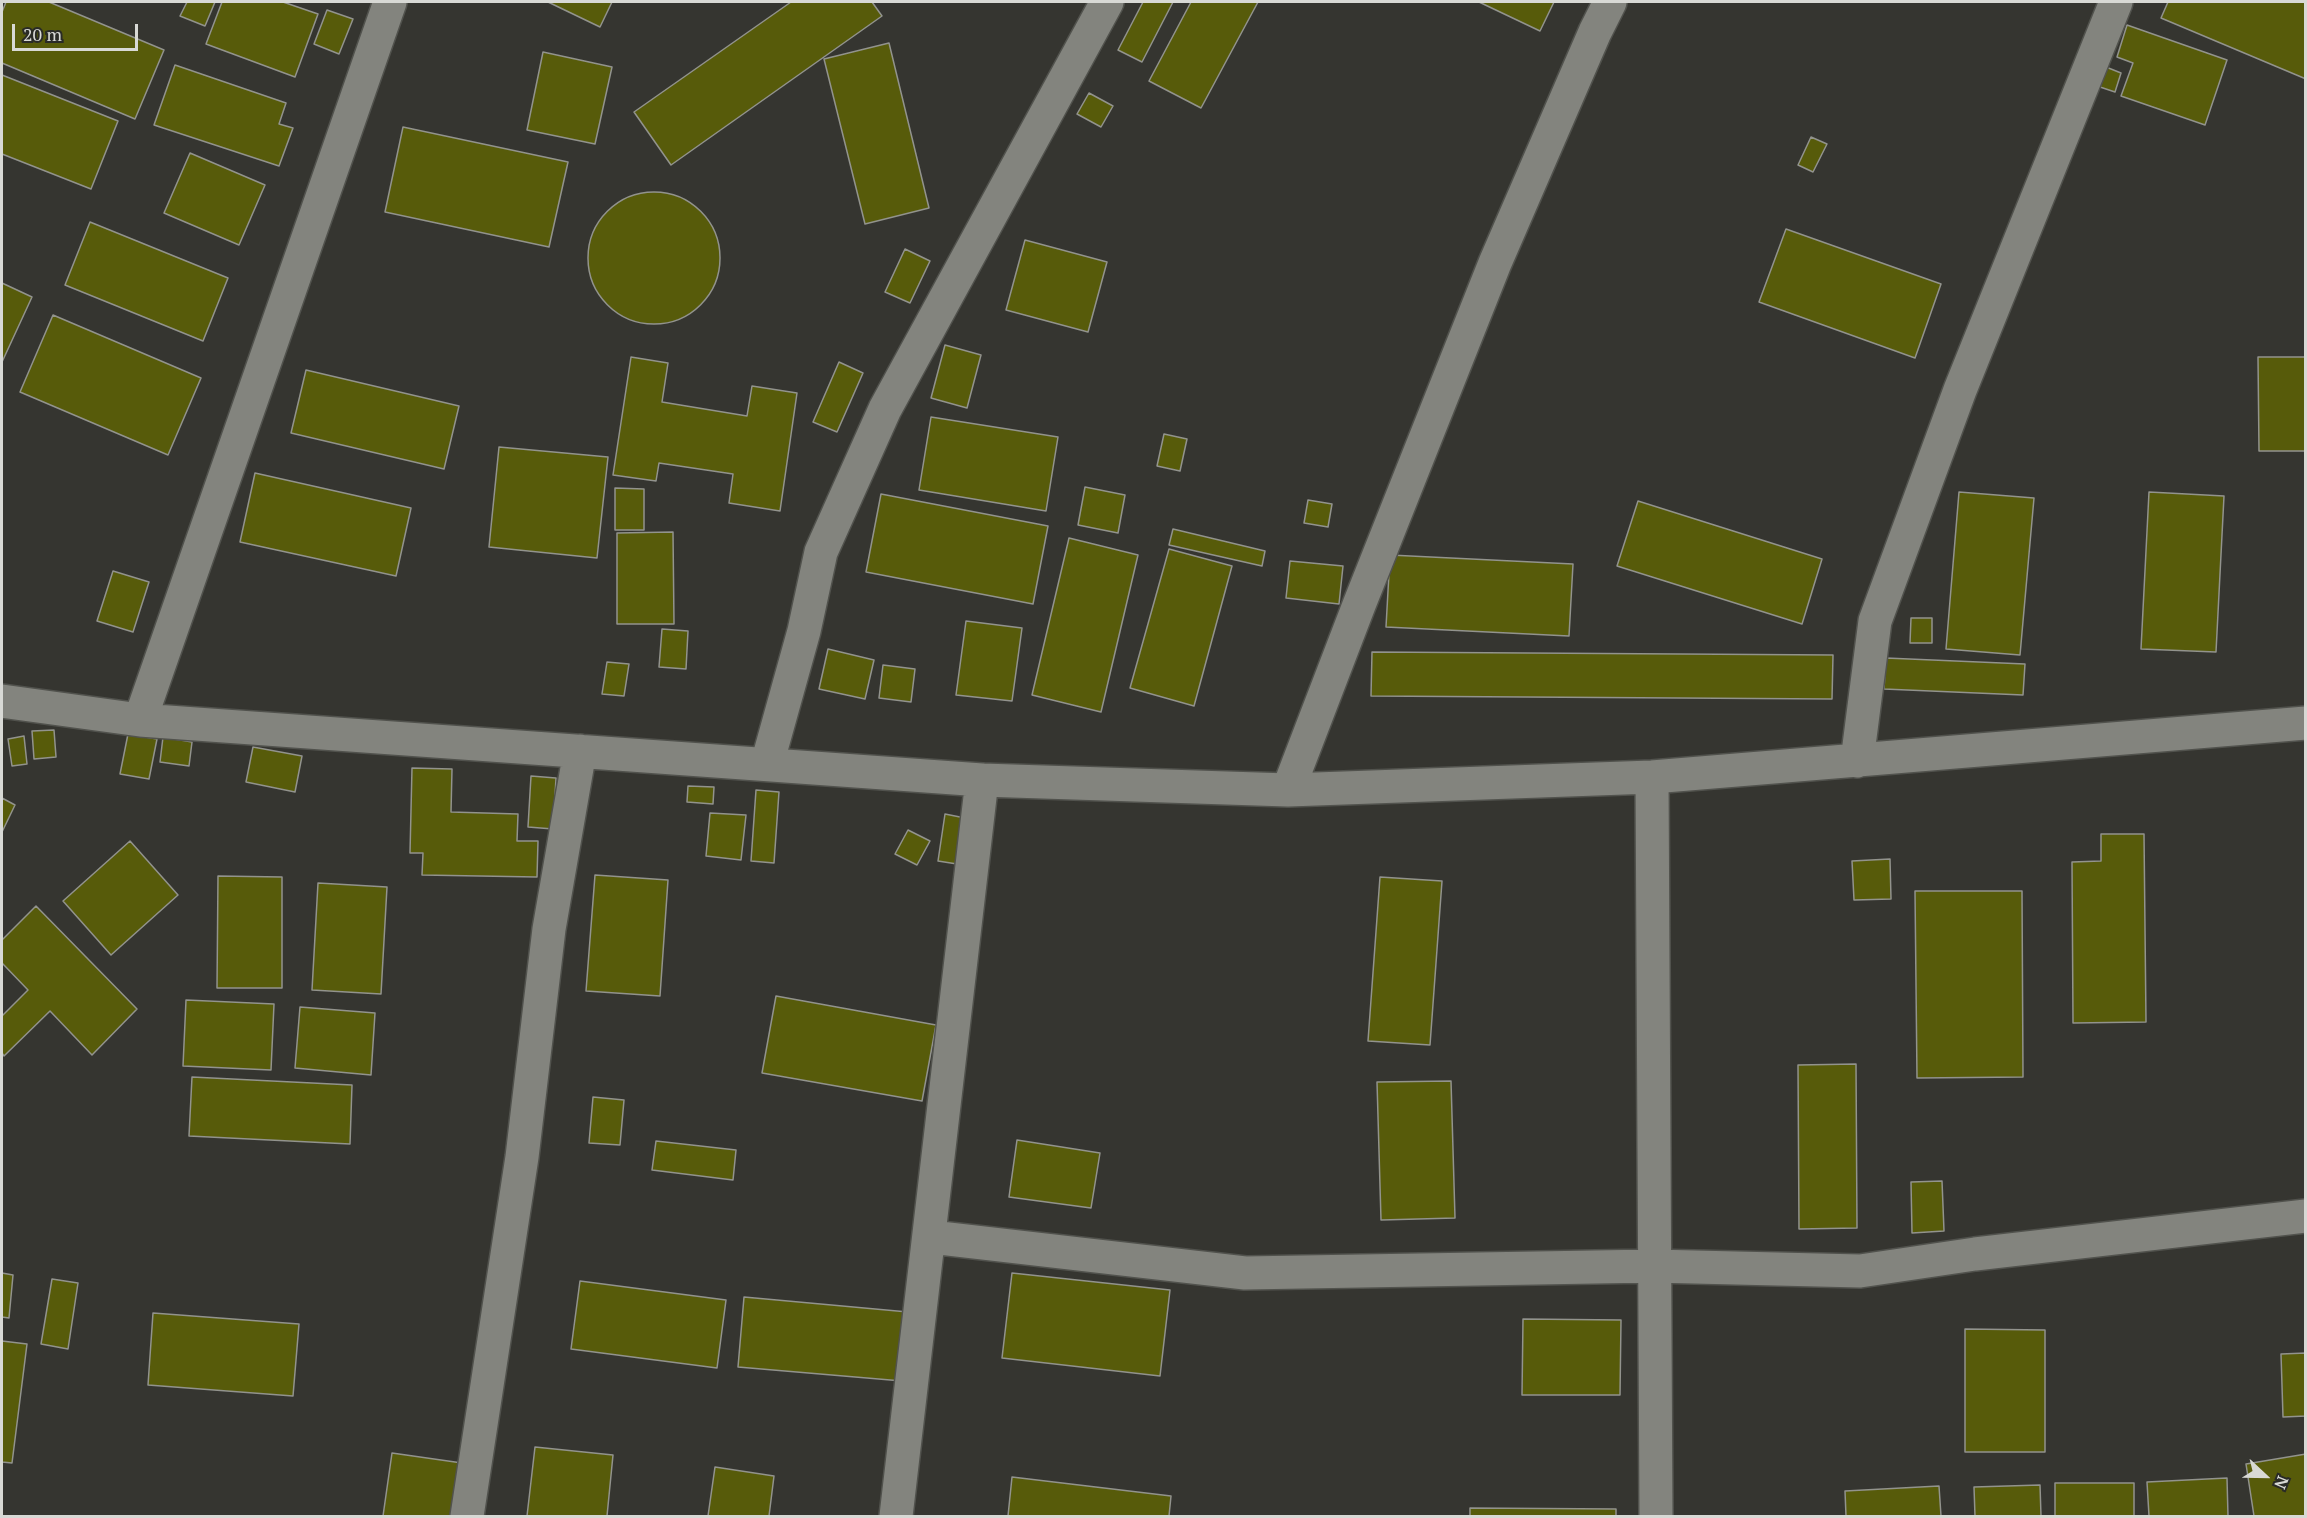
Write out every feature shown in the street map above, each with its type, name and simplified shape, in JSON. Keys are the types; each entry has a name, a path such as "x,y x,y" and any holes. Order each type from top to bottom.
{"street":[{"path":"140,720 390,2"},
{"path":"767,764 804,631 821,552 885,409 1107,2"},
{"path":"1288,790 1363,594 1495,263 1594,32 1610,2"},
{"path":"1857,760 1875,621 1960,390 2116,2"},
{"path":"2,701 140,720 982,780 1288,790 1652,777 2306,723"},
{"path":"466,1516 522,1157 549,929 580,751"},
{"path":"1652,777 1656,1516"},
{"path":"896,1516 931,1237 982,780"},
{"path":"931,1237 1245,1273 1653,1266 1860,1271 1975,1254 2306,1216"}],"building":[{"path":"6,2 49,2 164,50 135,119 2,63 2,12"},
{"path":"187,2 215,2 205,26 180,16"},
{"path":"222,2 283,2 318,14 295,77 206,44"},
{"path":"548,2 612,2 600,27"},
{"path":"791,2 872,2 882,16 671,165 634,112"},
{"path":"1143,2 1173,2 1142,62 1118,50"},
{"path":"1191,2 1258,2 1201,108 1149,81"},
{"path":"1479,2 1554,2 1540,31"},
{"path":"2168,2 2306,2 2306,79 2161,18"},
{"path":"327,10 353,19 339,54 314,44"},
{"path":"2127,25 2227,60 2205,125 2121,96 2133,63 2117,57"},
{"path":"889,43 929,208 865,224 824,59"},
{"path":"543,52 612,67 595,144 527,130"},
{"path":"175,65 286,103 279,124 293,128 279,166 154,125"},
{"path":"2106,67 2121,73 2115,92 2100,87"},
{"path":"2,75 118,121 91,189 2,154"},
{"path":"1089,93 1113,106 1101,127 1077,114"},
{"path":"403,127 568,162 549,247 385,212"},
{"path":"1811,137 1827,144 1813,172 1798,165"},
{"path":"190,153 265,185 239,245 164,213"},
{"path":"654,192 679,197 701,211 715,233 720,258 715,283 701,305 679,319 654,324 629,319 607,305 593,283 588,258 593,233 607,211 629,197"},
{"path":"90,222 228,278 203,341 65,285"},
{"path":"1786,229 1941,284 1915,358 1759,302"},
{"path":"1025,240 1107,262 1088,332 1006,310"},
{"path":"905,249 930,261 910,303 885,292"},
{"path":"2,283 32,297 2,362"},
{"path":"53,315 201,378 168,455 20,392"},
{"path":"945,345 981,355 967,408 931,398"},
{"path":"631,357 668,363 662,402 747,416 752,386 797,393 780,511 729,503 733,474 659,463 656,481 613,475"},
{"path":"2258,357 2306,357 2306,451 2259,451"},
{"path":"839,362 863,373 837,432 813,422"},
{"path":"306,370 459,406 444,469 291,433"},
{"path":"931,417 1058,437 1046,511 919,490"},
{"path":"1164,434 1187,439 1180,471 1157,466"},
{"path":"499,447 608,457 597,558 489,547"},
{"path":"255,473 411,508 396,576 240,542"},
{"path":"1085,487 1125,495 1118,533 1078,525"},
{"path":"615,488 644,489 644,530 615,530"},
{"path":"1959,492 2034,498 2020,655 1946,649"},
{"path":"2149,492 2224,496 2216,652 2141,649"},
{"path":"881,494 1048,526 1033,604 866,572"},
{"path":"1308,500 1332,504 1328,527 1304,523"},
{"path":"1638,501 1822,559 1802,624 1617,566"},
{"path":"1173,529 1265,551 1262,566 1169,545"},
{"path":"673,532 674,624 617,624 617,533"},
{"path":"1069,538 1138,555 1101,712 1032,695"},
{"path":"1169,549 1232,566 1194,706 1130,688"},
{"path":"1390,555 1573,564 1569,636 1386,627"},
{"path":"1290,561 1343,566 1339,604 1286,598"},
{"path":"113,571 149,582 133,632 97,621"},
{"path":"1911,618 1932,618 1932,643 1910,643"},
{"path":"966,621 1022,628 1012,701 956,695"},
{"path":"662,629 688,631 686,669 659,667"},
{"path":"828,649 874,660 865,699 819,689"},
{"path":"1372,652 1833,655 1832,699 1371,696"},
{"path":"1886,658 2025,664 2023,695 1884,689"},
{"path":"607,662 629,664 624,696 602,694"},
{"path":"883,665 915,669 911,702 879,698"},
{"path":"54,730 56,757 34,759 32,731"},
{"path":"128,734 157,739 149,779 120,774"},
{"path":"24,736 27,764 12,766 8,739"},
{"path":"163,737 192,742 189,766 160,762"},
{"path":"253,747 302,756 295,792 246,782"},
{"path":"412,768 452,769 451,812 518,814 517,841 538,841 537,877 422,875 423,853 410,853"},
{"path":"531,776 556,778 553,829 528,827"},
{"path":"688,786 714,787 713,804 687,802"},
{"path":"756,790 779,792 774,863 751,861"},
{"path":"2,798 15,805 2,832"},
{"path":"710,813 746,815 741,860 706,856"},
{"path":"945,814 965,818 957,864 938,861"},
{"path":"908,830 930,841 917,865 895,854"},
{"path":"2101,834 2144,834 2146,1022 2073,1023 2072,862 2101,861"},
{"path":"130,841 178,895 111,955 63,901"},
{"path":"1890,859 1891,899 1854,900 1852,861"},
{"path":"595,875 668,880 660,996 586,991"},
{"path":"218,876 282,877 282,988 217,988"},
{"path":"1380,877 1442,881 1430,1045 1368,1041"},
{"path":"318,883 387,887 381,994 312,990"},
{"path":"1915,891 2022,891 2023,1077 1917,1078"},
{"path":"36,906 137,1009 92,1055 50,1011 4,1056 2,1053 2,1016 28,990 2,963 2,940"},
{"path":"776,996 936,1025 922,1101 762,1073"},
{"path":"186,1000 274,1004 271,1070 183,1066"},
{"path":"300,1007 375,1013 371,1075 295,1068"},
{"path":"1856,1064 1857,1228 1799,1229 1798,1065"},
{"path":"192,1077 352,1085 350,1144 189,1136"},
{"path":"1451,1081 1455,1218 1381,1220 1377,1082"},
{"path":"593,1097 624,1100 620,1145 589,1143"},
{"path":"1017,1140 1100,1153 1091,1208 1009,1197"},
{"path":"656,1141 736,1150 733,1180 652,1170"},
{"path":"1942,1181 1944,1231 1912,1233 1911,1182"},
{"path":"2,1273 13,1275 9,1318 2,1317"},
{"path":"1012,1273 1170,1290 1160,1376 1002,1358"},
{"path":"52,1279 78,1283 68,1349 41,1344"},
{"path":"580,1281 726,1300 717,1368 571,1349"},
{"path":"744,1297 908,1312 902,1381 738,1367"},
{"path":"153,1313 299,1324 293,1396 148,1385"},
{"path":"1523,1319 1621,1320 1620,1395 1522,1395"},
{"path":"1965,1329 2045,1330 2045,1452 1965,1452"},
{"path":"2,1341 27,1344 12,1463 2,1462"},
{"path":"2306,1353 2306,1416 2283,1417 2281,1354"},
{"path":"535,1447 613,1455 607,1516 527,1516"},
{"path":"392,1453 469,1464 461,1516 383,1516"},
{"path":"2306,1454 2306,1516 2254,1516 2246,1464"},
{"path":"715,1467 774,1476 769,1516 708,1516"},
{"path":"1012,1477 1171,1496 1169,1516 1008,1516"},
{"path":"2227,1478 2228,1516 2149,1516 2147,1482"},
{"path":"2055,1483 2134,1483 2134,1516 2055,1516"},
{"path":"2040,1485 2041,1516 1975,1516 1974,1487"},
{"path":"1939,1486 1941,1516 1846,1516 1845,1491"},
{"path":"1470,1508 1616,1509 1616,1516 1470,1516"}]}
